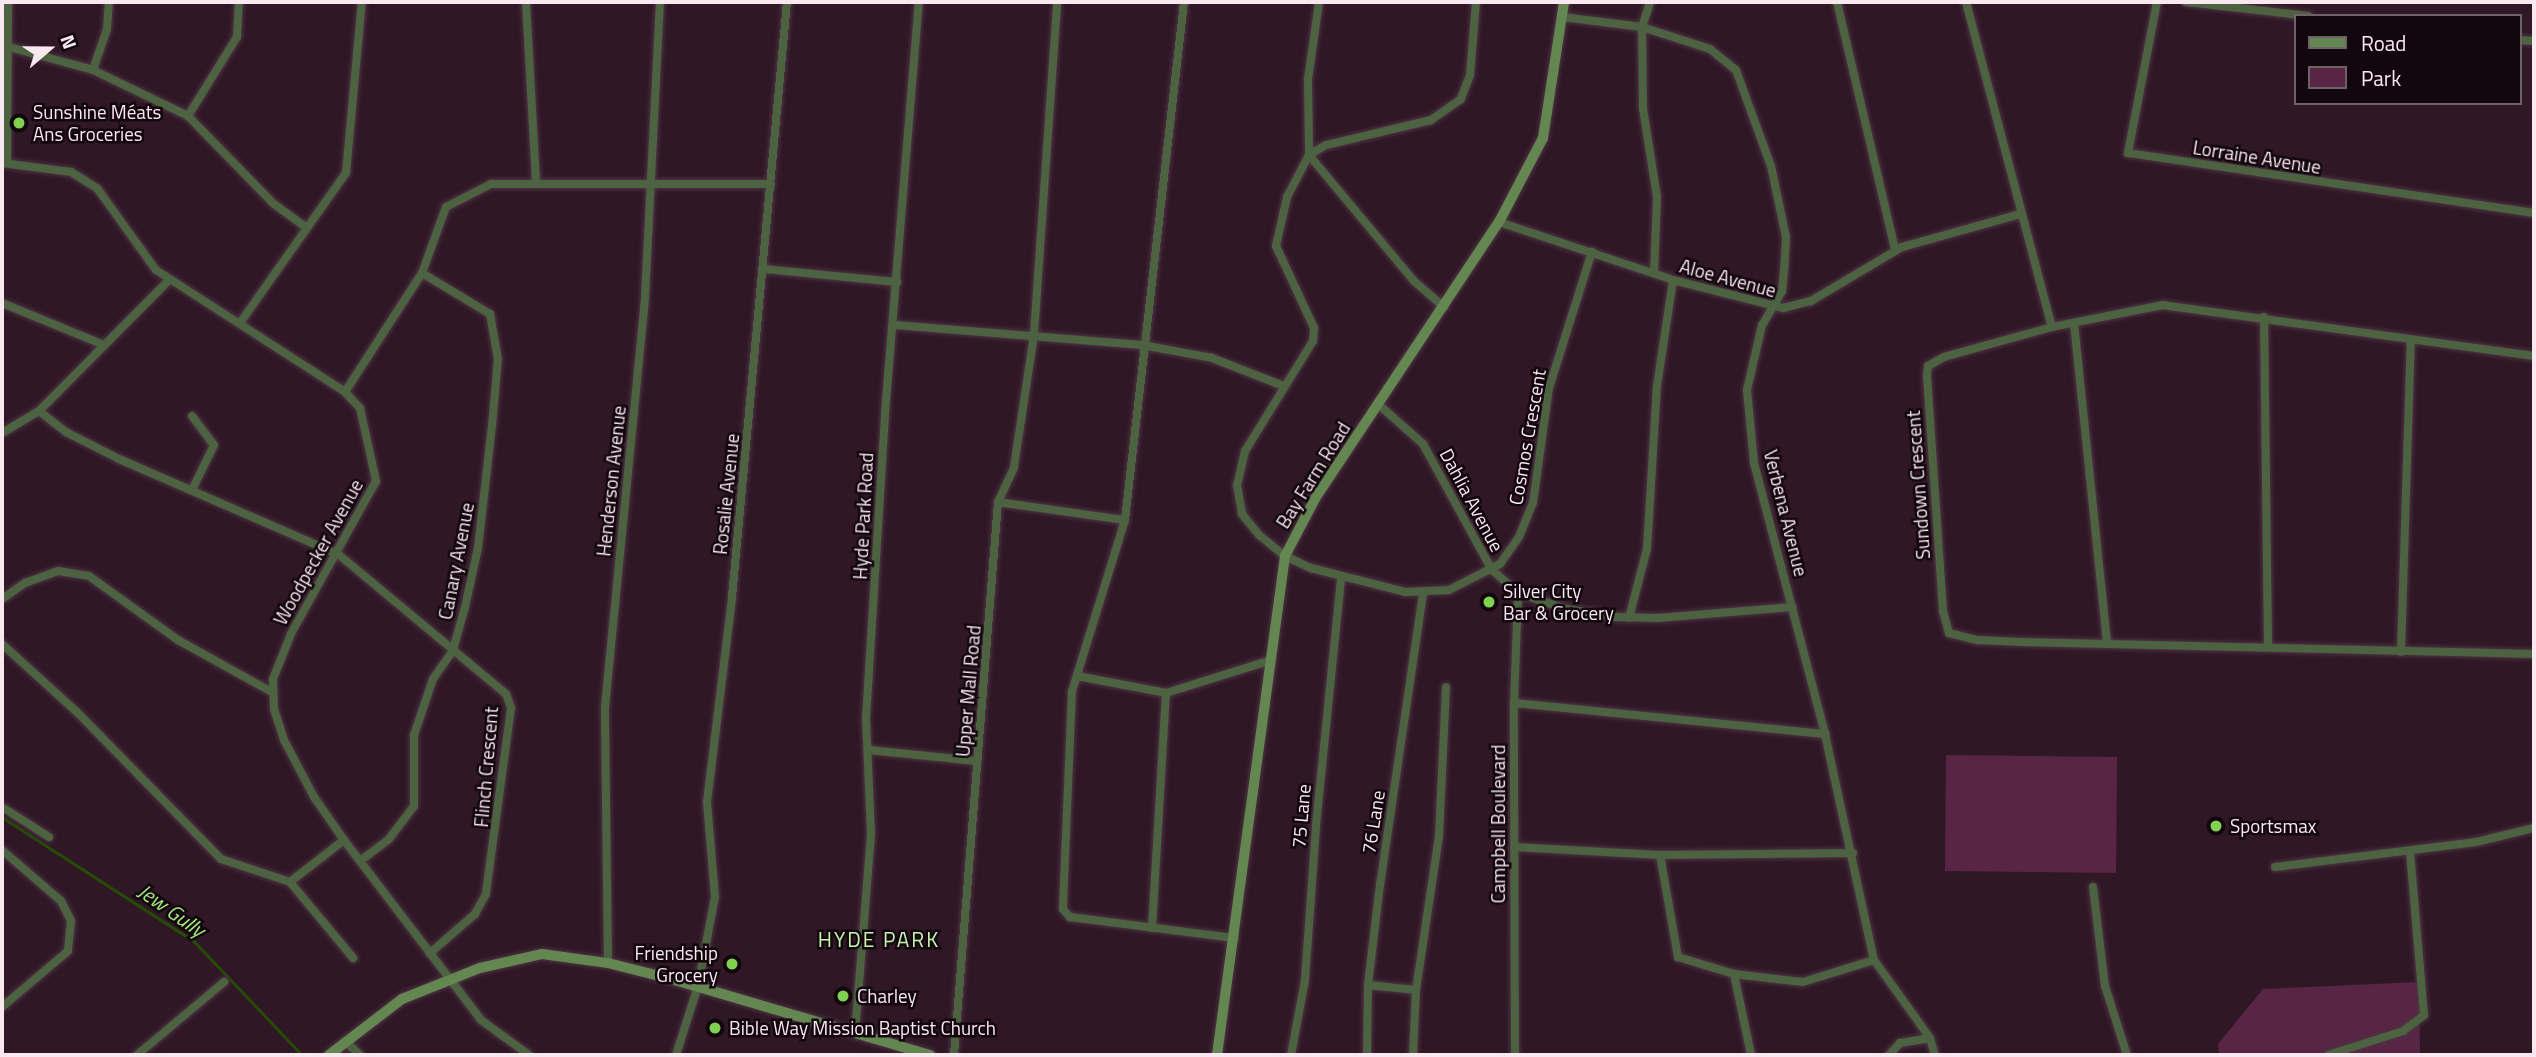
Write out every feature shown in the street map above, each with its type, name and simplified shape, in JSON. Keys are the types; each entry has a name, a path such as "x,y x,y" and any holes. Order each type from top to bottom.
{"street":[{"path":"4,163 9,47 5,31 8,2"},
{"path":"93,70 107,29 108,2"},
{"path":"188,116 237,37 239,2"},
{"path":"240,323 346,173 362,2"},
{"path":"526,2 536,182"},
{"name":"Henderson Avenue","path":"608,963 605,707 645,297 660,2"},
{"name":"Rosalie Avenue","path":"676,1055 698,986 715,897 707,802 764,269 787,2"},
{"name":"Hyde Park Road","path":"855,1033 871,834 868,750 885,413 895,325 919,2"},
{"name":"Upper Mall Road","path":"954,1055 998,502 1014,467 1034,334 1056,2"},
{"path":"1184,2 1142,345 1125,520 1072,691 1063,909 1070,917 1235,938"},
{"path":"1319,2 1308,79 1309,155 1414,281 1444,307"},
{"path":"1309,155 1326,145 1431,120 1461,99 1469,75 1476,2"},
{"name":"Bay Farm Road","path":"1217,1055 1285,556 1316,497 1499,222 1543,138 1564,2"},
{"path":"1650,2 1642,27 1642,96 1657,197 1654,273"},
{"path":"1837,2 1895,250"},
{"path":"1966,2 2052,327"},
{"name":"Lorraine Avenue","path":"2157,2 2128,153 2534,213"},
{"path":"2186,2 2294,14"},
{"name":"Verbena Avenue","path":"1562,17 1642,27 1710,48 1736,70 1760,130 1786,237 1782,291 1762,325 1747,390 1754,463 1825,734 1853,853 1874,960 1930,1038 1935,1055"},
{"path":"9,47 93,70 188,116 274,204 306,227"},
{"name":"Cosmos Crescent","path":"1309,155 1287,197 1276,246 1314,328 1313,341 1245,451 1237,485 1242,514 1259,536 1285,556 1341,579 1423,594 1449,590 1492,570 1510,552 1533,503 1549,388 1592,252"},
{"name":"Woodpecker Avenue","path":"4,163 71,172 97,188 144,257 169,280 345,392 360,408 376,481 338,554 291,634 272,692"},
{"path":"345,392 422,273 446,207 491,184 771,184"},
{"name":"Aloe Avenue","path":"1499,222 1673,280 1772,308 1811,301 1895,250 2020,214"},
{"path":"764,269 897,282"},
{"name":"Canary Avenue","path":"359,860 389,839 414,806 414,734 419,709 453,650 478,548 497,372 496,330 490,314 478,304 422,273"},
{"path":"2,433 39,411 169,280"},
{"path":"1629,618 1647,549 1652,437 1673,280"},
{"path":"2,303 104,345"},
{"name":"Sundown Crescent","path":"2534,356 2163,305 2052,327 1944,357 1928,366 1945,625 1949,633 1978,640 2268,645 2402,652 2534,654"},
{"path":"2264,317 2268,645"},
{"path":"2074,323 2107,643"},
{"path":"895,325 1034,334 1142,345 1212,358 1284,386"},
{"path":"2402,652 2411,339"},
{"name":"Dahlia Avenue","path":"1378,404 1423,444 1492,570 1518,593 1566,609 1629,618 1793,607"},
{"name":"Flinch Crescent","path":"39,411 66,432 119,459 338,554 506,694 511,708 486,894 475,914 430,953"},
{"path":"192,416 214,444 192,490"},
{"path":"998,502 1125,520"},
{"path":"2,599 25,583 58,571 89,576 178,640 272,692 284,740 314,797 344,840 481,1020 529,1055"},
{"name":"75 Lane","path":"1291,1055 1305,980 1315,825 1341,579"},
{"name":"Campbell Boulevard","path":"1515,1055 1514,703 1518,593"},
{"name":"76 Lane","path":"1367,1055 1368,985 1423,594"},
{"path":"2,644 76,711 222,859 289,882 353,958"},
{"path":"1077,676 1166,693 1271,660"},
{"path":"1413,1055 1416,990 1439,836 1446,687"},
{"path":"1152,928 1166,693"},
{"path":"1514,703 1825,734"},
{"path":"868,750 977,761"},
{"path":"2,807 50,837"},
{"path":"2276,867 2410,851 2534,828"},
{"path":"289,882 344,840"},
{"path":"1514,847 1660,855 1853,853"},
{"path":"2,850 61,901 71,921 68,951 2,1007"},
{"path":"2328,1055 2403,1031 2424,1015 2410,851"},
{"path":"1660,855 1674,951 1684,960 1734,974 1803,982 1874,960"},
{"path":"2094,887 2105,986 2127,1055"},
{"path":"329,1055 402,999 451,978 533,955 608,963 698,986 930,1055"},
{"path":"1734,974 1751,1055"},
{"path":"137,1055 224,982"},
{"path":"1368,985 1416,990"},
{"path":"1889,1055 1900,1042 1930,1038"},
{"path":"345,1041 360,1055"}],"green space":[{"path":"1946,755 2117,757 2116,873 1945,871"},
{"path":"2419,982 2420,1055 2219,1055 2218,1044 2263,989"}],"waterway":[{"name":"Jew Gully","path":"2,817 194,941 302,1055"}],"place":[{"name":"Sunshine Méats Ans Groceries","path":"19,123"},
{"name":"Silver City Bar & Grocery","path":"1489,602"},
{"name":"Sportsmax","path":"2216,826"},
{"name":"Friendship Grocery","path":"732,964"},
{"name":"Charley","path":"843,996"},
{"name":"Bible Way Mission Baptist Church","path":"715,1028"}],"district":[{"name":"HYDE PARK","path":"879,939"}]}
